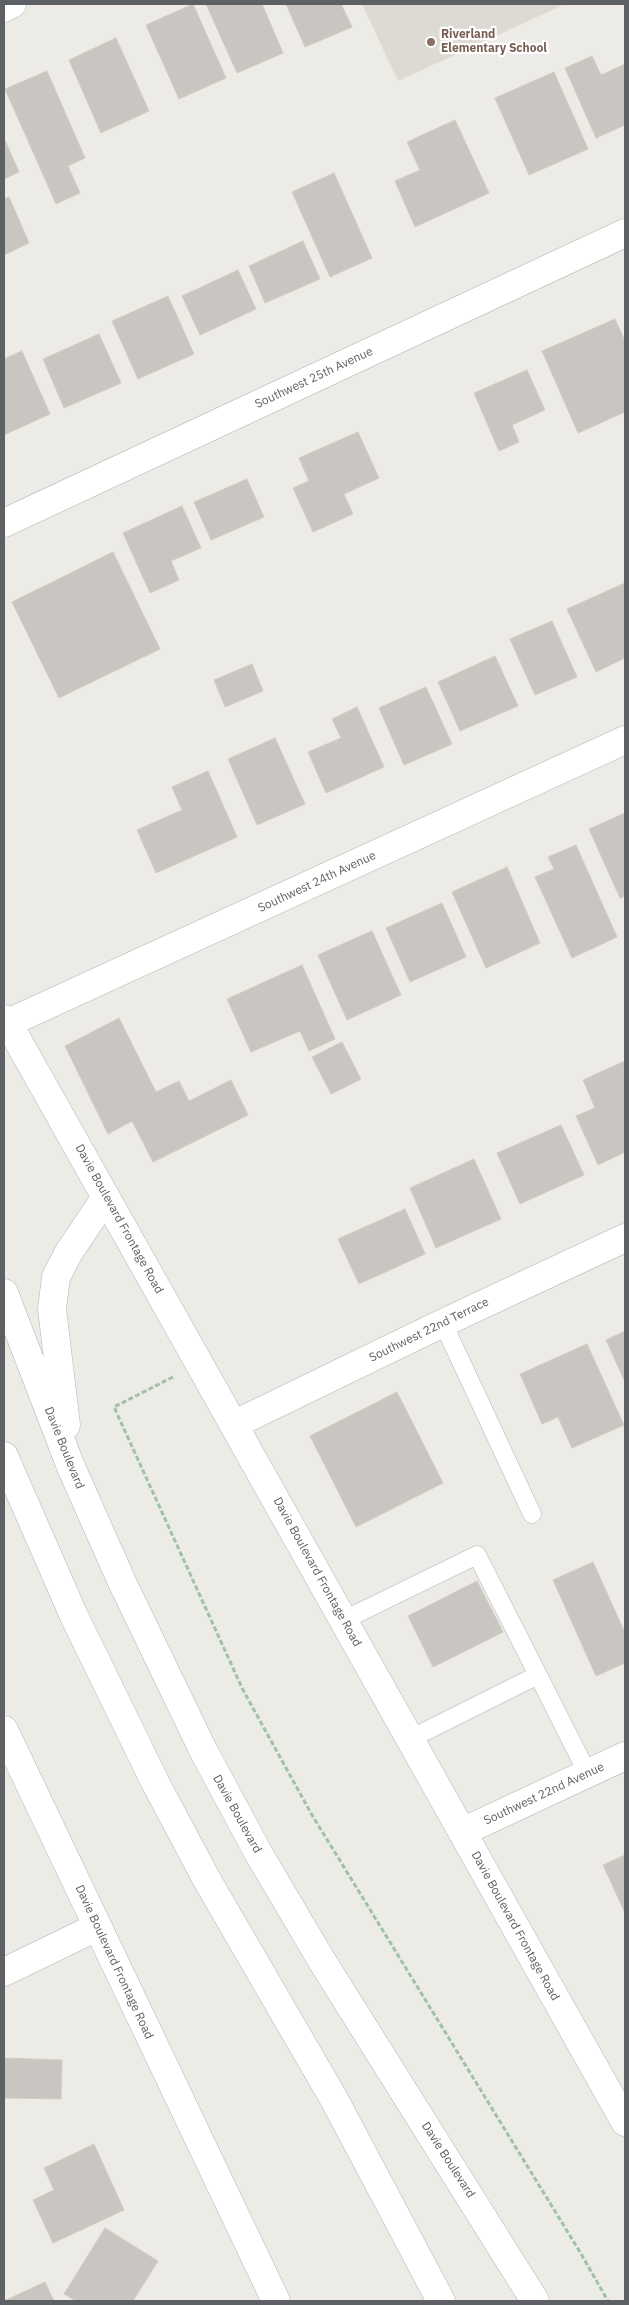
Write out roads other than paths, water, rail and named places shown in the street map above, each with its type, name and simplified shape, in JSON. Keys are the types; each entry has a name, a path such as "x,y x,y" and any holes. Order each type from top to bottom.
{"street":[{"path":"4,8 12,4"},
{"name":"Southwest 25th Avenue","path":"4,522 625,233"},
{"name":"Southwest 24th Avenue","path":"6,1021 625,740"},
{"name":"Davie Boulevard Frontage Road","path":"6,1021 235,1424 625,2122"},
{"path":"71,1466 54,1330 54,1291 61,1266 106,1197"},
{"name":"Southwest 22nd Terrace","path":"235,1424 443,1323 625,1238"},
{"name":"Davie Boulevard","path":"4,1293 71,1466 122,1582 204,1752 256,1848 322,1961 463,2183 535,2301"},
{"path":"4,1456 74,1616 155,1782 207,1880 334,2099 441,2301"},
{"name":"Davie Boulevard Frontage Road","path":"4,1730 276,2301"},
{"name":"Southwest 22nd Avenue","path":"462,1832 625,1756"},
{"path":"4,1972 97,1927"}],"lane":[{"path":"443,1323 532,1514"},
{"path":"344,1620 478,1555 588,1774"},
{"path":"410,1738 538,1675"}],"place":[{"name":"Riverland Elementary School","path":"431,42"}]}
